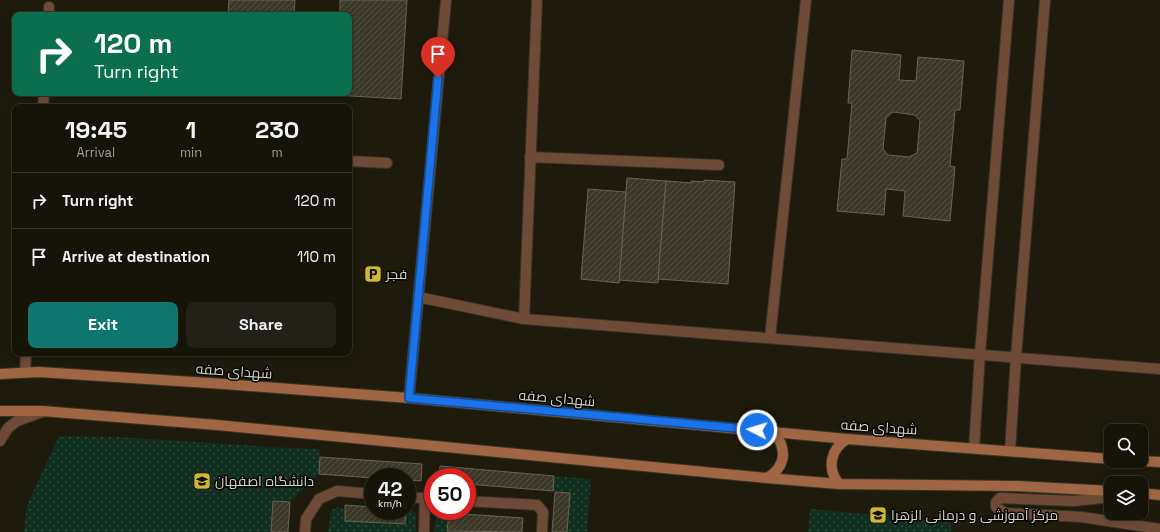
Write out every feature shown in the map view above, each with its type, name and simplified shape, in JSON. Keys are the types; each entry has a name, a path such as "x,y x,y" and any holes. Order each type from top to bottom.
{"main road":[{"name":"شهدای صفه","path":"0,374 39,372 409,398 847,439 1104,458"},
{"path":"0,411 42,411 217,425 839,484 1017,486 1104,491"},
{"path":"767,478 778,470 783,457 781,443 773,432"},
{"path":"839,484 834,479 832,472 832,459 837,447 847,439"},
{"path":"1148,461 1160,462"},
{"path":"1148,494 1160,495"}],"lane":[{"path":"409,398 446,0"},
{"path":"524,319 537,0"},
{"path":"770,338 806,0"},
{"path":"974,448 980,354 1009,0"},
{"path":"1010,451 1016,357 1045,0"},
{"path":"530,157 719,165"},
{"path":"352,161 387,163"},
{"path":"418,297 524,319 1160,369"},
{"path":"25,372 26,356"},
{"path":"0,442 8,428 17,421 42,411"},
{"path":"305,532 306,519 319,499 338,491 364,493"},
{"path":"1104,498 1074,501 1000,498 996,502 996,507 1005,513 1082,517 1160,529"},
{"path":"476,502 538,505 543,512 542,532"},
{"path":"424,532 426,520"}],"green space":[{"path":"59,436 119,437 319,449 319,474 290,502 273,501 271,532 24,532 27,505"},
{"path":"554,476 591,479 587,532 567,532 570,494 553,491"},
{"path":"337,507 342,508 345,511 345,521 405,524 405,520 416,520 416,532 328,532 331,511"},
{"path":"810,509 950,522 952,532 808,532"},
{"path":"435,520 447,520 447,531 469,532 434,532"}],"building":[{"path":"229,0 295,0 294,12 228,12"},
{"path":"340,0 407,0 401,99 352,96 352,12 340,12"},
{"path":"852,50 901,55 899,80 916,81 918,57 964,61 960,110 955,110 950,166 955,167 950,221 903,216 905,191 886,189 884,215 837,211 842,159 847,159 852,103 848,103","holes":["893,112 915,115 920,121 917,153 909,157 888,155 883,149 886,118"]},
{"path":"627,178 666,181 658,283 619,280"},
{"path":"704,180 735,182 728,284 658,279 666,181 691,183 691,181 704,182"},
{"path":"588,189 626,192 619,283 581,279"},
{"path":"320,457 422,464 421,481 416,481 416,468 364,468 364,477 319,474"},
{"path":"440,466 463,468 440,468"},
{"path":"476,469 554,476 553,491 476,485"},
{"path":"555,492 570,493 567,532 552,532"},
{"path":"273,501 290,502 288,532 271,532"},
{"path":"345,505 364,506 364,520 405,520 405,524 345,521"},
{"path":"476,515 523,518 522,532 447,531 448,520 476,520"}],"place":[{"name":"فجر","path":"373,274"},
{"name":"دانشگاه اصفهان","path":"202,481"},
{"name":"مرکز آموزشی و درمانی الزهرا","path":"878,515"}],"route":[{"path":"438,78 409,398 757,430"}]}
